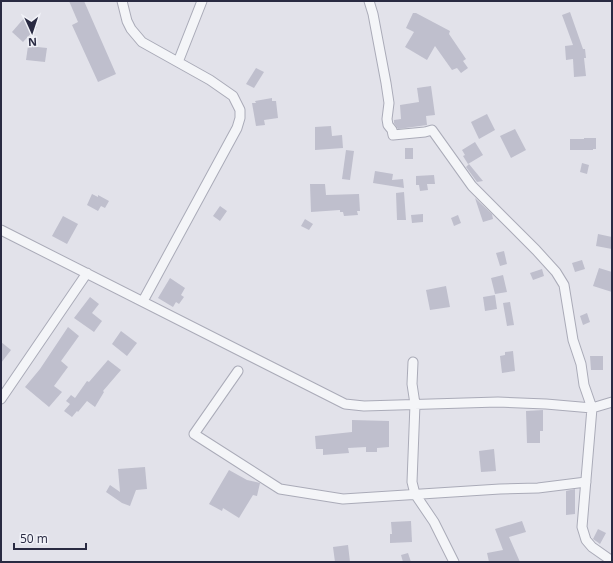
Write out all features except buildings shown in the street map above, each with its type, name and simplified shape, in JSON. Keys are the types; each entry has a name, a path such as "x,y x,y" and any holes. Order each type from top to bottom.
{"street":[{"path":"122,1 127,21 142,42 210,80 233,96 240,110 240,118 237,128 143,301"},
{"path":"178,62 202,1"},
{"path":"369,1 373,14 386,83 389,103 387,119 388,125 392,130 393,135 426,132 432,130 472,186 536,250 556,272 564,285 573,340 581,364 584,385 592,408 582,527 586,540 592,547 612,561"},
{"path":"1,230 345,404 364,406 498,402 592,408 612,402"},
{"path":"1,399 87,273"},
{"path":"413,362 412,384 415,404 412,482 414,494 434,522 454,562"},
{"path":"238,371 194,434 280,489 344,499 538,488 586,482"}]}
